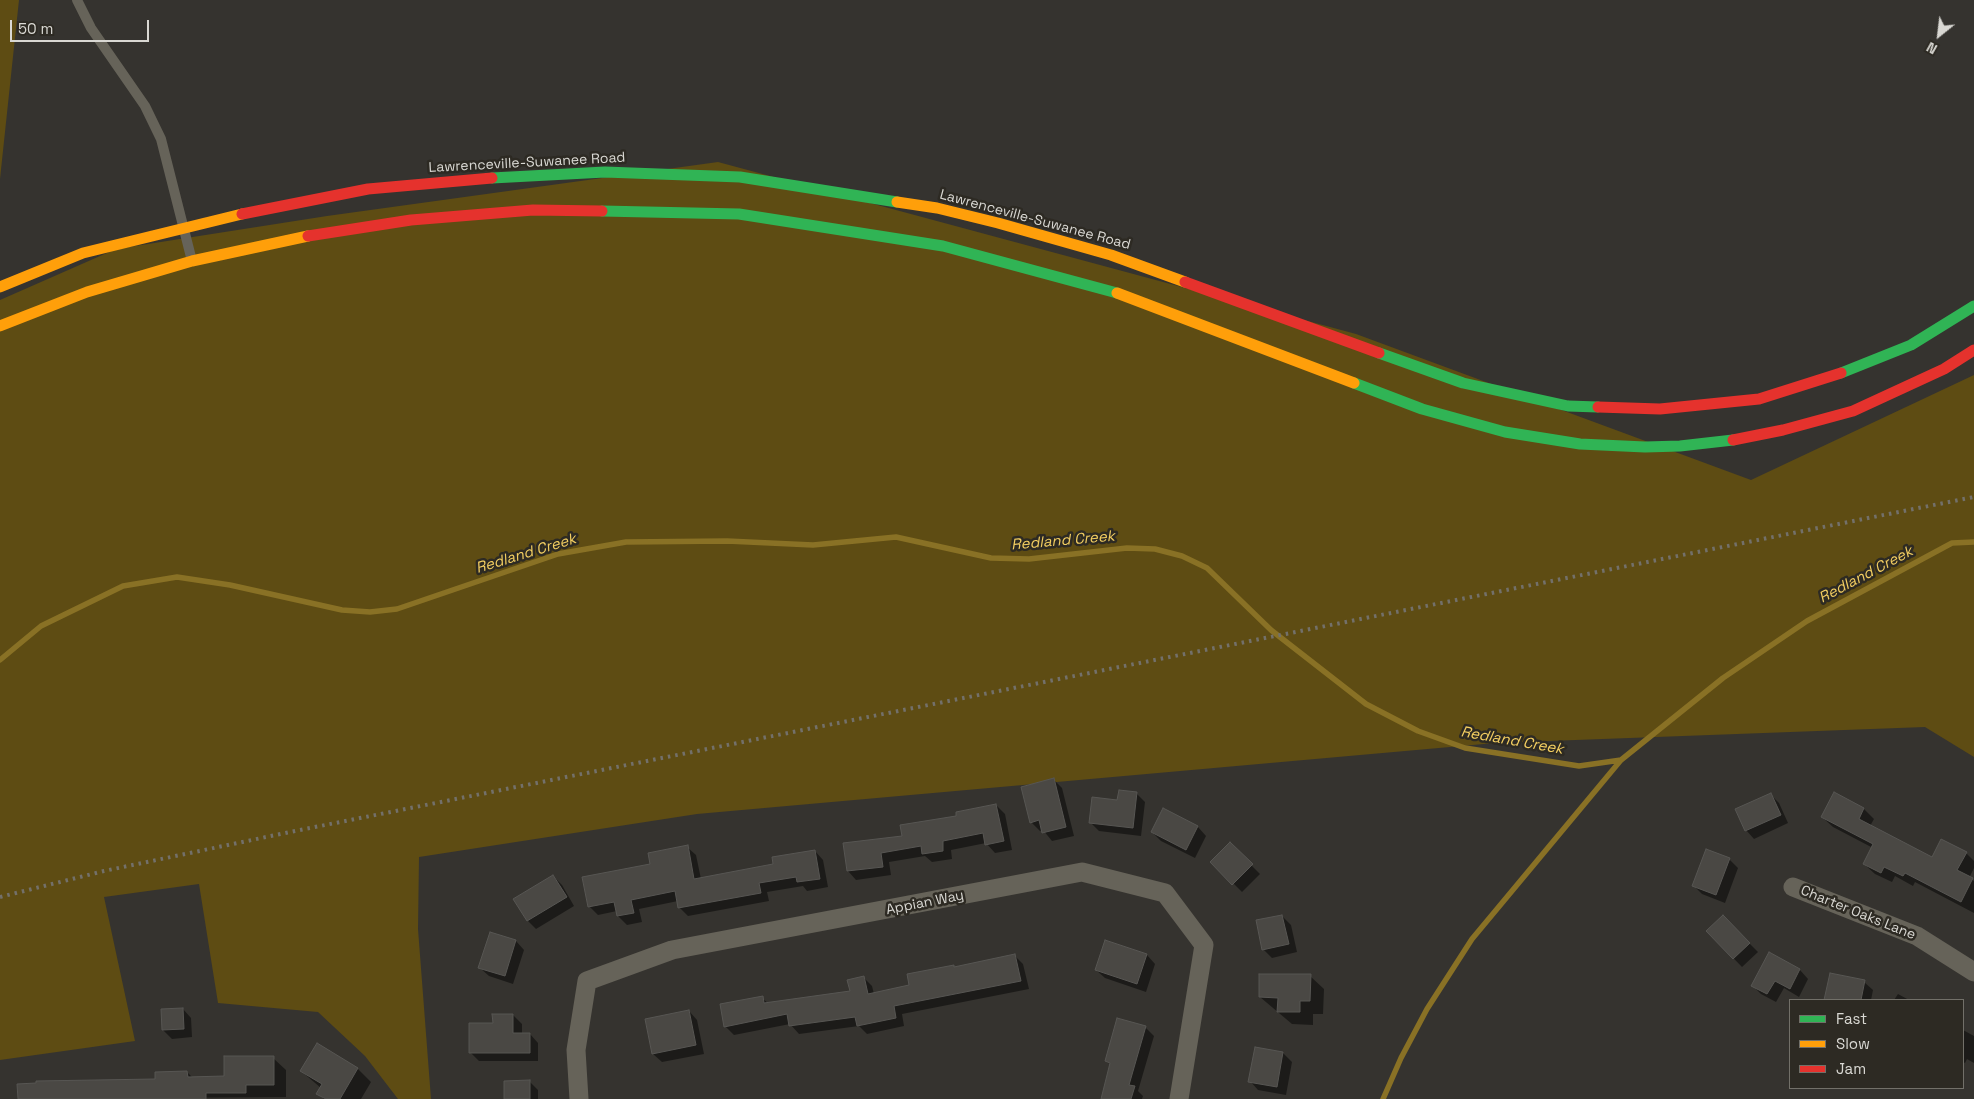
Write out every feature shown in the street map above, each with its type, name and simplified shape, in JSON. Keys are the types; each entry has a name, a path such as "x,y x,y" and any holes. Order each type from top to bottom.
{"main road":[{"name":"Lawrenceville-Suwanee Road","path":"0,287 83,253 184,227 368,189 448,180 605,172 740,181 937,208 1111,254 1285,322 1463,383 1568,406 1660,409 1759,399 1839,380 1911,345 1974,306"},
{"path":"0,326 87,292 192,261 293,238 411,220 533,210 739,210 942,246 1128,296 1276,348 1422,409 1505,432 1580,444 1645,448 1718,443 1783,430 1851,406 1944,369 1974,350"}],"street":[{"name":"Appian Way","path":"579,1099 576,1050 587,981 672,950 1082,872 1165,893 1204,945 1179,1099"},
{"name":"Charter Oaks Lane","path":"1793,887 1917,936 1974,972"}],"lane":[{"path":"77,0 91,28 145,106 161,139 192,261"}],"shaded area":[{"path":"0,0 19,0 0,179"},
{"path":"718,162 1356,334 1751,480 1974,375 1974,757 1925,727 1495,743 697,814 419,857 418,929 431,1099 398,1099 365,1056 318,1012 218,1003 199,884 104,897 135,1041 0,1060 0,300 116,249 327,216"}],"building":[{"path":"1054,778 1066,827 1042,833 1039,820 1030,823 1021,787"},
{"path":"1119,790 1137,792 1133,828 1089,823 1092,797 1117,800"},
{"path":"1834,792 1864,808 1859,819 1932,857 1941,839 1967,852 1957,870 1973,878 1961,902 1905,873 1903,876 1884,867 1881,873 1863,864 1873,844 1821,817"},
{"path":"1771,793 1781,815 1745,831 1735,809"},
{"path":"996,804 1004,841 985,845 983,833 943,841 943,851 922,854 921,846 881,853 883,867 847,871 843,843 902,836 900,825 956,816 956,812"},
{"path":"1163,808 1198,826 1186,850 1151,832"},
{"path":"1230,842 1253,864 1232,885 1210,862"},
{"path":"688,845 694,879 773,864 772,857 815,850 820,879 797,882 796,877 759,883 761,893 678,908 675,891 631,900 634,913 617,916 614,902 588,907 582,877 650,864 648,853"},
{"path":"1706,849 1730,858 1716,895 1692,886"},
{"path":"553,875 567,897 527,921 513,899"},
{"path":"1282,915 1289,944 1262,950 1256,920"},
{"path":"1723,915 1750,943 1733,959 1706,931"},
{"path":"490,932 516,940 505,976 478,968"},
{"path":"1105,940 1147,954 1137,984 1095,970"},
{"path":"1769,952 1800,969 1790,989 1775,981 1767,994 1751,986"},
{"path":"1015,954 1021,981 894,1006 896,1018 857,1026 855,1017 789,1026 787,1014 724,1027 720,1004 763,996 764,1003 850,991 847,980 864,976 868,994 909,985 907,974 954,965 954,967"},
{"path":"1830,973 1865,980 1861,999 1824,999"},
{"path":"1259,974 1311,974 1310,1001 1300,1001 1300,1012 1277,1012 1278,998 1259,997"},
{"path":"183,1008 184,1029 162,1030 161,1009"},
{"path":"689,1010 696,1045 652,1054 645,1019"},
{"path":"492,1014 513,1014 513,1033 530,1033 530,1053 469,1053 469,1023 493,1023"},
{"path":"1117,1018 1146,1026 1129,1085 1135,1086 1131,1099 1101,1099 1110,1063 1105,1061"},
{"path":"317,1043 358,1068 340,1099 326,1099 316,1094 322,1084 300,1071"},
{"path":"1255,1047 1283,1052 1277,1087 1248,1082"},
{"path":"224,1056 274,1056 274,1085 246,1085 246,1093 206,1093 206,1099 18,1099 17,1084 36,1083 36,1081 155,1079 155,1072 187,1071 188,1077 224,1076"},
{"path":"530,1080 530,1099 504,1099 504,1081"}],"waterway":[{"name":"Redland Creek","path":"0,660 41,626 123,586 177,577 230,585 342,610 370,612 397,609 558,554 626,542 727,541 813,545 896,537 991,558 1029,559 1127,548 1155,549 1182,556 1207,568 1271,630 1366,704 1418,731 1465,748 1579,766 1621,760 1723,678 1807,621 1952,543 1974,542"},
{"path":"1383,1099 1401,1058 1427,1009 1472,939 1621,760"}],"railway":[{"path":"0,897 104,871 290,832 1974,497"}],"traffic: fast":[{"path":"492,178 605,172 740,177 897,202"},
{"path":"602,211 739,214 943,246 1117,293"},
{"path":"1841,373 1911,345 1974,306"},
{"path":"1379,353 1463,383 1568,406 1598,407"},
{"path":"1354,383 1422,409 1505,432 1580,444 1645,447 1680,446 1733,440"}],"traffic: slow":[{"path":"897,202 937,208 998,223 1111,255 1185,282"},
{"path":"0,287 83,253 242,214"},
{"path":"0,326 87,292 192,261 308,236"},
{"path":"1117,293 1354,383"}],"traffic: jam":[{"path":"242,214 368,189 492,178"},
{"path":"308,236 411,220 533,210 602,211"},
{"path":"1185,282 1379,353"},
{"path":"1733,440 1783,430 1853,411 1944,369 1974,350"},
{"path":"1598,407 1660,409 1759,399 1841,373"}]}
